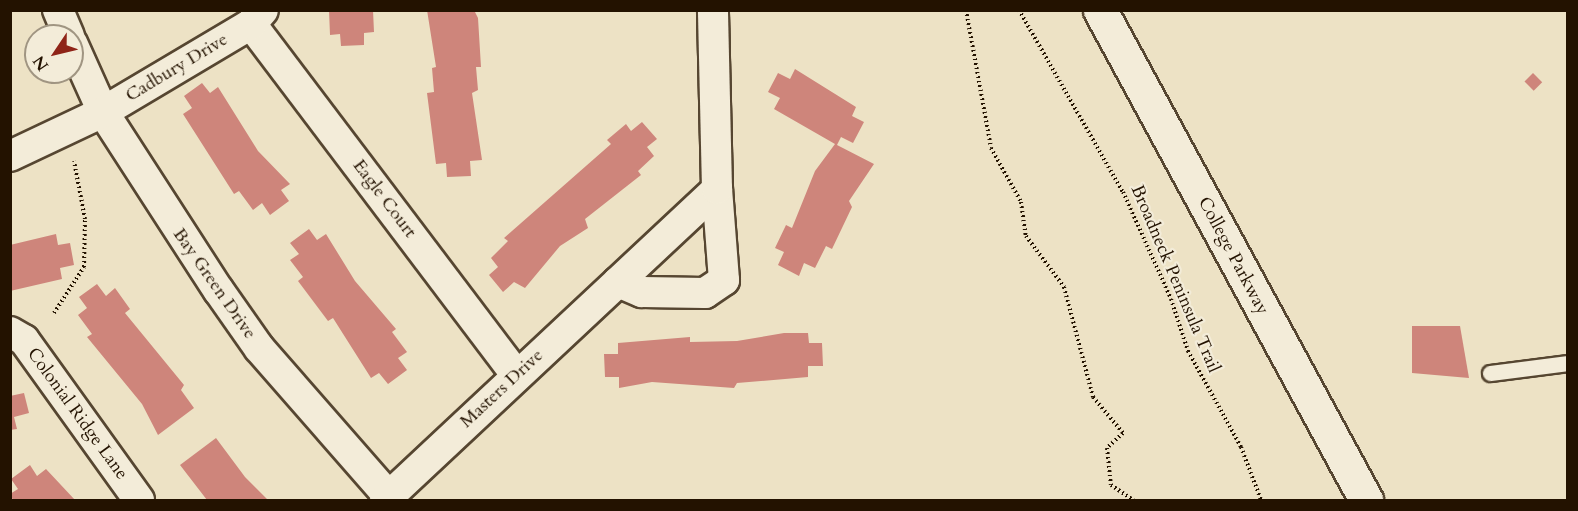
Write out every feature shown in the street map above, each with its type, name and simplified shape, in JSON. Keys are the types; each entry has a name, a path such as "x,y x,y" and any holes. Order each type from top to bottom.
{"main road":[{"name":"College Parkway","path":"1100,10 1366,501"}],"street":[{"path":"58,10 64,24"},
{"path":"618,282 642,292 705,293 724,280 717,189 713,10"},
{"name":"Cadbury Drive","path":"10,156 103,112 257,17"},
{"name":"Eagle Court","path":"257,17 516,375"},
{"name":"Bay Green Drive","path":"84,70 103,112 259,348 388,499"},
{"name":"Masters Drive","path":"388,499 516,375 717,189"},
{"name":"Colonial Ridge Lane","path":"10,332 24,340 139,501"}],"lane":[{"path":"1490,373 1568,363"}],"path":[{"path":"966,10 991,148 1021,202 1026,236 1064,287 1093,397 1123,433 1107,448 1111,485 1133,501"},
{"name":"Broadneck Peninsula Trail","path":"1019,10 1123,192 1155,259 1188,351 1242,447 1261,501"},
{"path":"54,313 84,267 85,219 74,161"}],"building":[{"path":"329,10 373,10 374,32 364,33 364,45 341,46 340,34 330,35"},
{"path":"427,10 474,10 478,18 481,67 476,67 478,90 472,93 482,160 470,161 471,176 447,177 446,163 436,164 427,93 434,92 432,68 436,67"},
{"path":"795,69 856,107 852,116 864,122 853,143 841,137 837,145 874,164 849,201 852,207 832,249 826,246 815,268 804,263 799,276 778,265 784,252 775,248 786,225 792,228 815,171 835,144 774,109 780,98 768,92 778,73 790,79"},
{"path":"1533,73 1542,82 1534,91 1525,81"},
{"path":"202,83 210,93 218,87 258,151 290,184 281,190 289,201 270,215 262,203 253,210 239,191 234,194 183,114 192,108 184,96"},
{"path":"642,122 657,139 647,147 654,156 638,171 641,175 585,219 588,228 560,246 525,288 514,282 503,292 489,275 498,267 491,258 508,241 504,238 611,144 607,140 626,124 631,131"},
{"path":"309,229 317,240 326,234 355,281 396,329 392,332 407,352 398,358 407,370 388,384 379,373 371,378 333,318 328,321 298,281 303,277 290,260 299,254 290,243"},
{"path":"56,234 58,245 70,243 74,265 60,268 62,279 10,291 10,245"},
{"path":"97,284 106,296 115,288 130,309 125,313 184,385 181,390 194,408 158,435 142,404 87,337 92,334 78,315 87,308 79,297"},
{"path":"1412,326 1460,326 1469,378 1412,373"},
{"path":"784,333 808,333 809,343 822,343 823,366 808,366 808,377 737,383 734,388 652,382 619,388 619,377 605,377 604,354 618,354 618,343 690,337 690,342 737,341"},
{"path":"24,393 29,413 14,417 17,429 10,430 10,396"},
{"path":"216,438 245,477 268,500 207,500 180,465"},
{"path":"30,465 37,476 46,469 75,500 13,500 10,494 18,489 11,479"}]}
